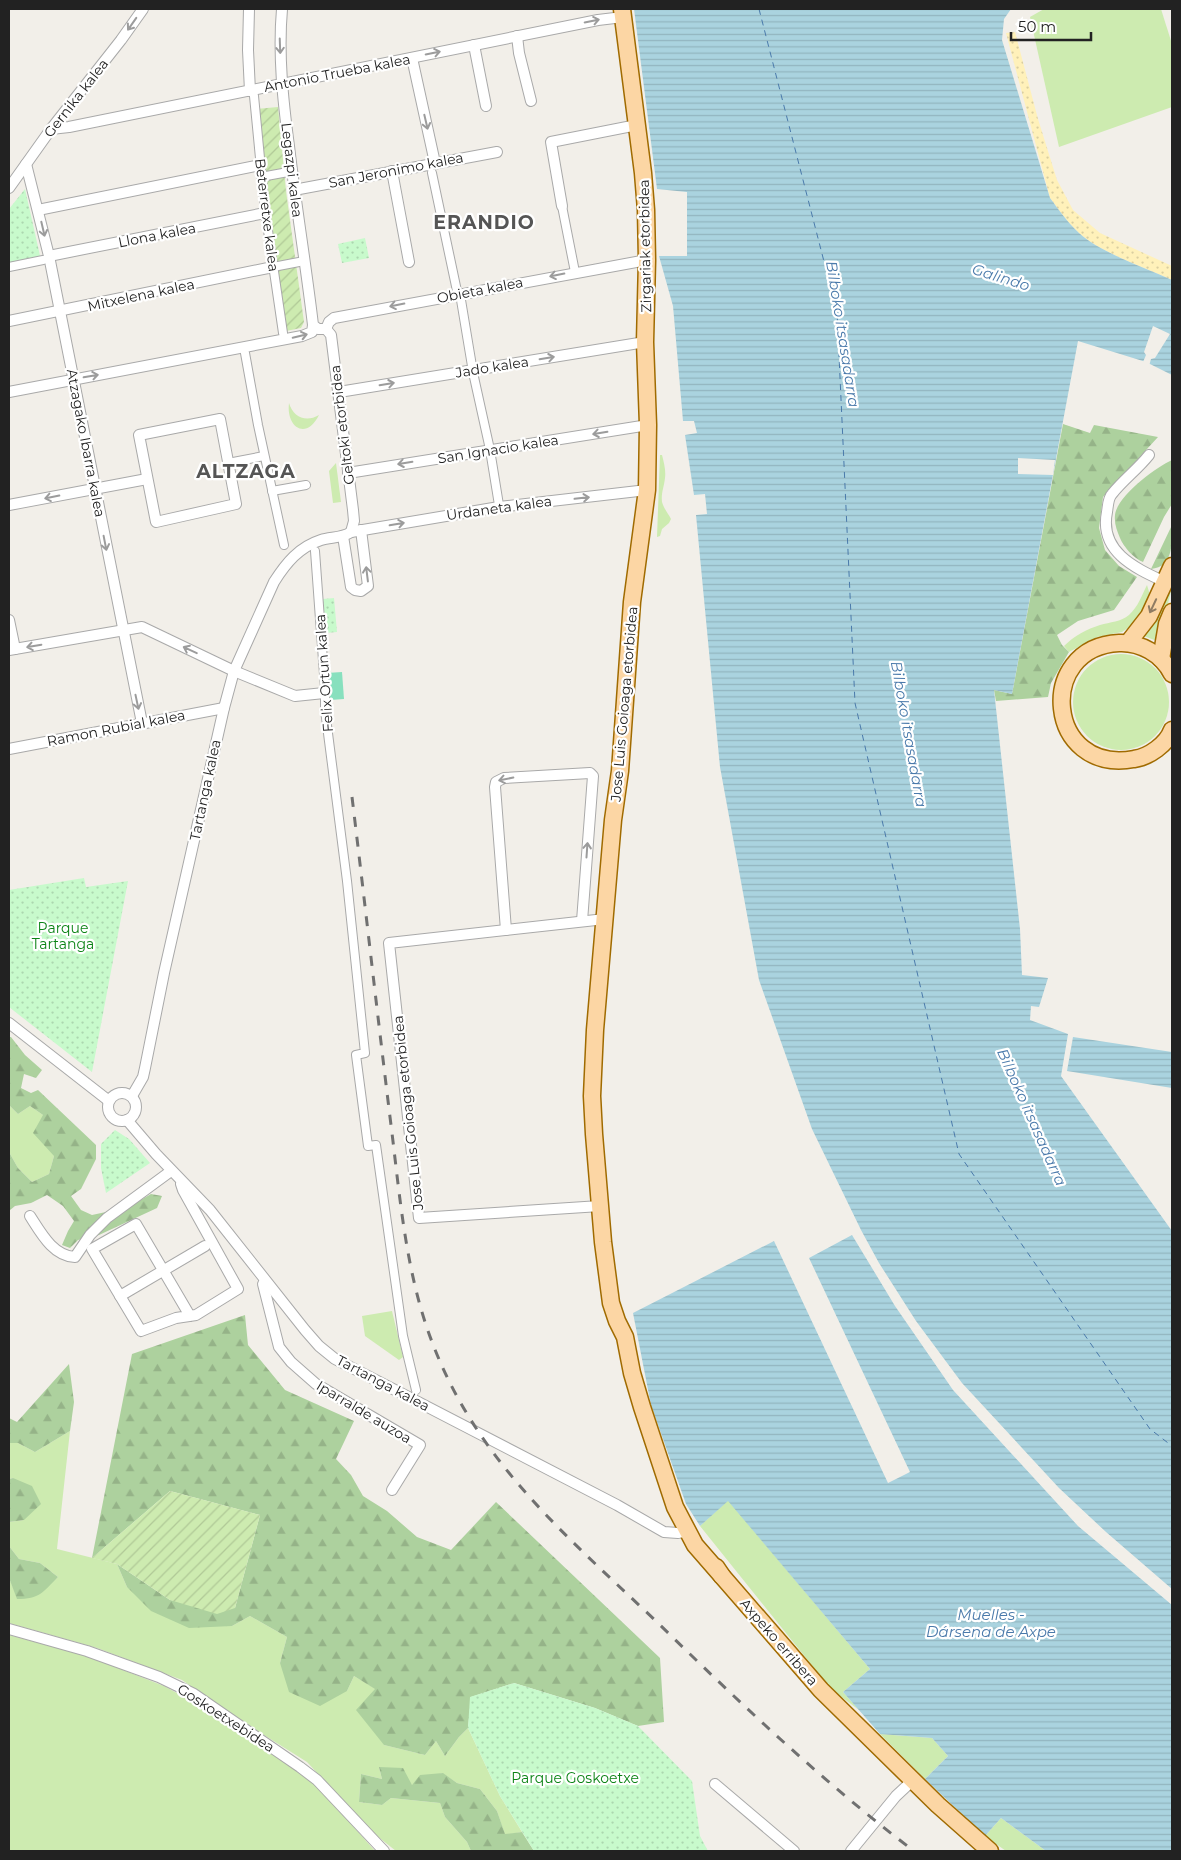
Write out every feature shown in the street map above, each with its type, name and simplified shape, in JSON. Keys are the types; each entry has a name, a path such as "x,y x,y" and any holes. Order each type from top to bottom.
{"main road":[{"name":"Zirgariak etorbidea","path":"623,13 643,173 643,260 648,425"},
{"name":"Jose Luis Goioaga etorbidea","path":"648,425 647,490 632,602 620,771 613,820 595,1030 592,1096 606,1272 612,1303 617,1321 625,1338 632,1373 642,1407 672,1497 695,1545 722,1576"},
{"path":"1128,643 1149,616 1172,566"},
{"path":"1161,659 1167,624 1172,612"},
{"path":"1172,674 1161,659 1146,648 1128,643 1108,644 1090,651 1075,663 1065,680 1060,698 1062,718 1071,735 1084,749 1102,758 1121,762 1140,758 1165,748 1172,730"},
{"name":"Axpeko erribera","path":"669,1485 722,1576 821,1690 912,1781 990,1851"}],"street":[{"name":"Gernika kalea","path":"9,188 51,129 144,9"},
{"path":"249,9 248,50 252,94"},
{"name":"Legazpi kalea","path":"282,9 280,42 282,84 294,190 319,327"},
{"name":"Antonio Trueba kalea","path":"51,129 68,128 252,94 282,84 598,20 623,13"},
{"path":"517,36 519,53 531,101"},
{"path":"474,45 486,106"},
{"path":"412,58 457,291"},
{"name":"Beterretxe kalea","path":"252,94 265,213 283,333"},
{"path":"575,272 550,142 637,124"},
{"name":"San Jeronimo kalea","path":"294,190 392,171 434,168 497,152"},
{"name":"Atzagako Ibarra kalea","path":"26,164 38,210 46,258 60,311 142,723"},
{"path":"38,210 260,165"},
{"path":"392,171 408,262"},
{"path":"261,177 288,172"},
{"name":"Llona kalea","path":"46,258 265,213"},
{"path":"9,267 46,258"},
{"name":"Obieta kalea","path":"9,392 302,336 334,318 643,260"},
{"path":"273,267 299,262"},
{"name":"Mitxelena kalea","path":"9,321 273,267"},
{"path":"461,300 472,366"},
{"name":"Geltoki etorbidea","path":"319,327 330,331 331,335 353,510 352,533"},
{"name":"Jado kalea","path":"338,392 645,342"},
{"path":"245,353 264,456 284,545"},
{"path":"474,377 489,445"},
{"path":"220,419 228,463 236,504 156,522 139,435 220,419"},
{"name":"San Ignacio kalea","path":"348,473 648,425"},
{"path":"228,463 264,456"},
{"path":"491,456 499,505"},
{"path":"1150,456 1110,495 1106,528 1111,544 1122,558 1165,582"},
{"path":"9,505 147,479"},
{"path":"272,491 306,485"},
{"name":"Urdaneta kalea","path":"352,533 499,507 647,490"},
{"path":"352,533 368,586 361,591 351,587 352,533"},
{"name":"Tartanga kalea","path":"132,1096 143,1077 164,973 234,671 281,570 299,550 321,540 352,533"},
{"name":"Felix Ortun kalea","path":"315,551 326,688 324,693 365,1053 356,1055 368,1146 376,1145 403,1336 416,1390"},
{"path":"9,620 12,650 142,627 234,671 295,696 324,693"},
{"name":"Ramon Rubial kalea","path":"9,749 224,708"},
{"name":"Jose Luis Goioaga etorbidea","path":"506,930 495,787 499,779 590,773 593,776 582,921"},
{"name":"Jose Luis Goioaga etorbidea","path":"600,1206 419,1218 389,943 605,919"},
{"path":"9,1025 109,1101"},
{"path":"115,1094 128,1094 132,1096 135,1100 136,1110 131,1118 118,1120 111,1115 109,1101 115,1094"},
{"name":"Tartanga kalea","path":"127,1120 210,1210 304,1330 335,1359 608,1500 664,1532 678,1534 687,1531"},
{"path":"30,1216 57,1252 75,1257 90,1235 107,1218 172,1171"},
{"path":"181,1180 183,1190 238,1289 196,1314 190,1316 176,1318 141,1331 92,1249 136,1224 190,1316"},
{"path":"120,1296 204,1246"},
{"name":"Iparralde auzoa","path":"265,1280 263,1284 279,1347 291,1362 316,1384 420,1445 392,1490"},
{"name":"Goskoetxebidea","path":"9,1629 159,1676 194,1694 316,1780 384,1851"},
{"path":"851,1851 896,1796 912,1781"},
{"path":"715,1784 794,1851"}],"green space":[{"path":"1044,9 1161,9 1172,44 1172,107 1059,147 1030,17"},
{"path":"278,107 286,191 304,322 301,328 286,331 256,109"},
{"path":"25,189 41,260 9,266 9,209"},
{"path":"365,238 369,258 342,263 338,244"},
{"path":"289,403 294,412 301,417 309,418 319,415 314,423 308,427 298,428 291,419"},
{"path":"1063,424 1090,433 1094,425 1158,437 1103,497 1099,528 1105,550 1119,566 1137,577 1114,610 1078,621 1057,635 1062,645 1069,652 1051,683 1048,697 996,701 994,690 1012,694"},
{"path":"660,455 662,455 665,466 662,502 671,519 662,529 660,536 657,537"},
{"path":"1172,460 1172,504 1143,562 1132,555 1119,535 1115,521 1117,507 1122,499 1147,475"},
{"path":"336,463 341,502 333,503 329,471"},
{"path":"1172,525 1168,559 1159,567 1151,569"},
{"path":"1172,579 1172,587 1157,641 1141,635"},
{"path":"1147,585 1150,595 1141,615 1132,625 1122,632 1097,637 1069,652 1064,646 1086,631 1129,615 1140,601"},
{"path":"334,598 337,632 326,633 323,599"},
{"path":"1121,654 1139,658 1155,668 1165,684 1169,702 1165,720 1155,736 1139,746 1121,750 1103,746 1087,736 1077,720 1073,702 1077,684 1087,668 1103,658"},
{"path":"342,672 344,699 330,700 327,673"},
{"name":"Parque Tartanga","path":"84,878 86,887 128,881 92,1072 9,1007 9,890"},
{"path":"9,1037 42,1070 36,1078 24,1074 21,1088 31,1093 38,1090 96,1145 96,1159 81,1189 71,1196 81,1210 92,1215 129,1207 151,1194 162,1196 157,1208 99,1235 78,1240 70,1248 62,1245 74,1221 63,1206 47,1195 31,1203 15,1206 9,1211 9,1152 18,1168 32,1182 49,1174 54,1156 33,1133 43,1115 30,1106 18,1114 9,1105"},
{"path":"9,1105 18,1114 30,1106 43,1115 54,1156 49,1174 32,1182 18,1168 9,1152"},
{"path":"115,1130 129,1139 150,1163 106,1193 101,1168 101,1144"},
{"path":"392,1311 403,1357 399,1360 365,1336 362,1316"},
{"path":"245,1315 248,1345 285,1390 354,1421 336,1459 351,1475 363,1496 387,1511 417,1537 451,1550 496,1502 660,1658 664,1722 638,1726 595,1708 514,1683 471,1697 468,1728 445,1756 436,1741 425,1755 384,1745 356,1710 375,1689 354,1676 347,1691 320,1706 289,1692 280,1663 287,1637 250,1616 232,1626 189,1628 151,1611 127,1587 117,1564 170,1600 235,1608 260,1515 170,1491 92,1558 132,1354"},
{"path":"69,1364 74,1402 70,1431 35,1452 18,1443 9,1443 9,1418 17,1422"},
{"path":"70,1431 57,1549 117,1564 127,1587 232,1626 250,1616 287,1637 280,1663 347,1691 354,1676 376,1689 384,1745 425,1755 436,1741 445,1756 468,1728 500,1796 522,1832 505,1835 497,1811 480,1789 457,1783 442,1773 412,1785 379,1767 382,1779 361,1774 359,1802 382,1805 391,1798 440,1803 445,1817 467,1842 471,1851 396,1851 372,1832 307,1762 232,1715 182,1680 97,1648 9,1623 9,1578 18,1599 51,1583 58,1577 40,1563 19,1559 9,1546 9,1522 24,1520 13,1478 9,1479 9,1443 18,1443 35,1452"},
{"path":"13,1478 32,1486 41,1504 24,1520 9,1522 9,1479"},
{"path":"170,1491 260,1515 235,1608 217,1614 170,1600 117,1564 92,1558"},
{"path":"728,1500 870,1669 843,1692 859,1710 831,1689 700,1526"},
{"path":"9,1546 19,1559 40,1563 58,1577 40,1594 31,1598 17,1599 9,1578"},
{"path":"9,1635 87,1656 164,1686 199,1705 314,1782 375,1851 9,1851"},
{"name":"Parque Goskoetxe","path":"514,1683 595,1708 638,1726 692,1781 700,1836 708,1851 534,1851 500,1796 468,1728 470,1697"},
{"path":"880,1734 932,1738 948,1756 925,1779"},
{"path":"379,1767 403,1768 412,1785 420,1775 443,1773 457,1783 480,1789 497,1811 505,1834 522,1832 534,1851 471,1851 467,1842 445,1817 440,1803 391,1798 382,1805 359,1802 361,1774 382,1779"},
{"path":"1001,1818 1046,1851 1006,1851 985,1836"}],"sand":[{"path":"1015,32 1038,119 1057,180 1073,210 1100,233 1172,266 1172,280 1098,247 1071,225 1050,198 1006,33"}],"water":[{"path":"634,9 1011,9 1004,19 1002,40 1050,198 1071,225 1098,247 1172,280 1172,375 1146,362 1078,341 1012,694 994,690 1020,929 1022,975 1048,978 1039,1007 1031,1006 1030,1020 1068,1034 1061,1076 1172,1231 1172,1589 1059,1488 962,1383 916,1321 879,1263 861,1230 812,1129 759,980 720,767 696,515 707,514 705,494 694,495 685,435 697,433 694,421 683,421 673,306 659,256 687,256 687,192 657,189"},
{"path":"1073,1037 1172,1052 1172,1088 1067,1071"},
{"name":"Muelles - Dársena de Axpe","path":"852,1235 895,1306 953,1390 1078,1526 1172,1605 1172,1851 1046,1851 1001,1818 985,1836 925,1779 948,1756 932,1738 880,1734 843,1692 870,1669 728,1501 700,1526 686,1504 651,1405 633,1313 774,1241 888,1483 910,1472 809,1258"}],"pier":[{"path":"1153,326 1170,334 1155,358 1151,359 1149,366 1143,362 1146,355 1144,352"},
{"path":"1018,458 1055,460 1053,475 1018,474"}],"ferry route":[{"path":"759,9 837,312 855,703 959,1154 1150,1429 1172,1446"}],"railway":[{"path":"352,797 405,1234 416,1291 424,1319 453,1389 476,1428 502,1464 530,1498 561,1530 783,1742 847,1798 914,1851"}],"district":[{"name":"ERANDIO","path":"484,222"},
{"name":"ALTZAGA","path":"246,471"}],"water label":[{"name":"Galindo","path":"1001,277"},
{"name":"Bilboko itsasadarra","path":"843,334"},
{"name":"Bilboko itsasadarra","path":"909,734"},
{"name":"Bilboko itsasadarra","path":"1032,1117"}]}
